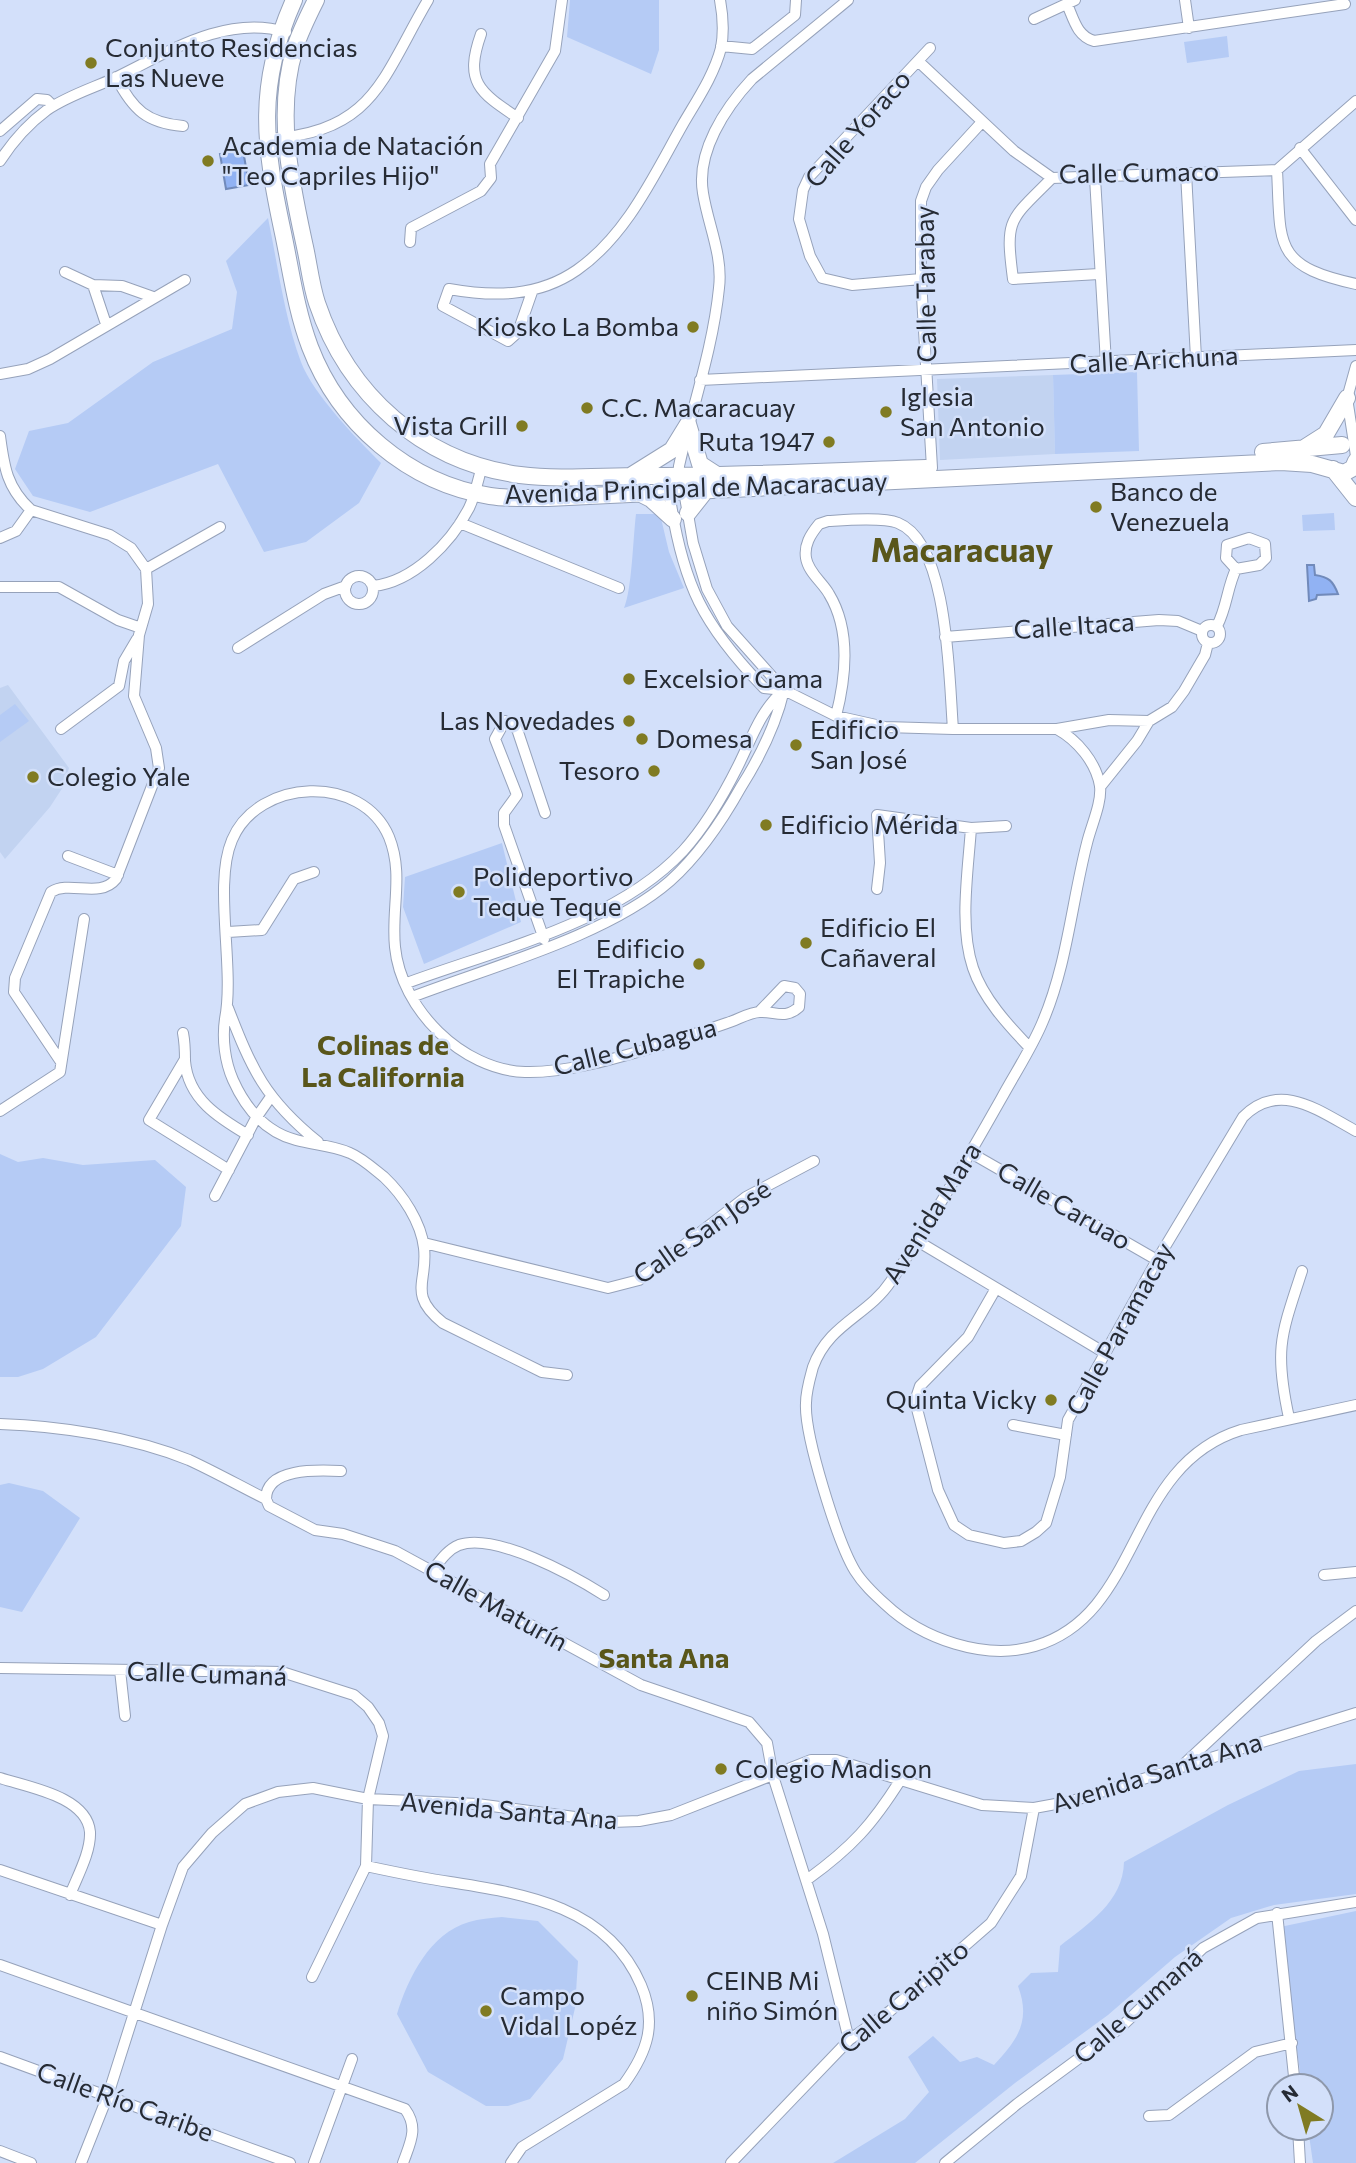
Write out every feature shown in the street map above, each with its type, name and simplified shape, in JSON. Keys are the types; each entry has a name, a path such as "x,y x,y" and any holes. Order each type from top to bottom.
{"street":[{"name":"Avenida Principal de Macaracuay","path":"294,0 281,30 269,75 267,139 295,298 309,345 329,386 355,420 387,452 454,487 523,498 639,493 678,483 719,476 1302,449 1334,454 1349,471 1356,458 1350,448 1334,454 1281,462 707,489 678,483 630,476 531,476 482,466 437,449 404,429 376,403 347,364 315,296 286,138 288,83 299,35 316,0"},
{"path":"267,139 286,138 329,126 364,106 383,83 428,0"},
{"path":"410,242 411,228 481,191 491,178 490,164 555,51 562,0"},
{"path":"532,292 518,332 508,341 443,306 449,289 487,295 532,292 577,271 611,240 633,211 705,86 721,46 723,29 720,0"},
{"path":"721,46 752,49 795,15 796,0"},
{"path":"848,0 752,79 738,94 712,136 701,167 701,181 716,247 720,284 688,425 678,483 670,498 680,516 718,610 738,641 784,690 836,716 885,727 953,729 1057,729 1109,720 1149,721"},
{"path":"1185,0 1189,28"},
{"path":"1276,0 1278,14"},
{"path":"1034,19 1071,2 1078,30 1084,38 1094,41 1345,4"},
{"path":"0,160 13,139 53,106 180,46 216,33 252,28 281,30 299,35"},
{"path":"481,34 473,56 475,78 485,95 518,118"},
{"name":"Calle Yoraco","path":"921,279 852,285 822,278 810,256 799,211 809,177 930,48"},
{"name":"Calle Cumaco","path":"918,61 982,122 1052,178 1277,170"},
{"path":"116,78 132,105 144,114 161,124 183,125"},
{"path":"0,131 37,99 47,100 53,106"},
{"path":"1356,101 1277,170 1279,233 1283,245 1314,272 1356,284"},
{"name":"Calle Tarabay","path":"932,468 919,216 926,187 982,122"},
{"path":"1300,148 1356,220"},
{"path":"1186,173 1196,358"},
{"path":"1052,178 1024,206 1010,226 1008,243 1013,279 1099,274"},
{"path":"1095,178 1105,363"},
{"path":"65,272 93,285 122,286 153,297"},
{"path":"0,374 28,369 50,359 185,279"},
{"path":"93,285 106,324"},
{"name":"Calle Arichuna","path":"700,380 1356,350"},
{"path":"1356,366 1334,454 1356,498"},
{"path":"1302,449 1326,434 1347,398"},
{"path":"1347,398 1356,458"},
{"path":"688,425 700,464 719,476"},
{"path":"630,476 672,450 688,425"},
{"path":"0,436 6,475 14,493 31,510 110,535 131,548 146,569 148,604 140,631 134,696 156,748 159,768 118,876 113,883 100,888 64,888 51,892 15,978 15,992 61,1062"},
{"path":"373,586 401,578 422,565 460,523 482,466"},
{"path":"678,483 685,497 680,516 690,586 711,627 764,688 784,690"},
{"path":"680,516 707,489"},
{"path":"639,493 680,516"},
{"path":"0,538 16,531 31,510"},
{"path":"836,716 845,666 840,622 831,597 806,562 805,548 818,524 847,520 897,522 916,535 932,568 945,637 953,729"},
{"path":"460,523 619,588"},
{"path":"146,569 220,527"},
{"path":"1208,643 1215,642 1220,637 1217,626 1226,608 1229,583 1236,569"},
{"path":"237,648 324,594 346,586 351,579 359,576 368,579 373,586 372,596 361,604 349,599 346,586"},
{"path":"0,587 60,587 140,631"},
{"name":"Calle Itaca","path":"945,637 1159,620 1178,621 1202,631"},
{"path":"1208,643 1203,638 1202,631 1209,625 1217,626"},
{"path":"61,729 119,686 124,661 140,631"},
{"path":"1057,729 1067,734 1088,758 1100,787 1138,741 1149,721 1172,707 1184,691 1205,654 1208,643"},
{"path":"407,983 587,918 644,884 683,851 737,769 766,706 784,690"},
{"path":"412,997 593,928 669,882 696,853 748,776 769,735 784,690"},
{"path":"545,813 517,729 505,721 495,739 517,795 504,813 505,825 547,946"},
{"path":"737,769 748,776"},
{"name":"Avenida Mara","path":"1100,787 1054,989 1043,1024 919,1242 888,1287 836,1329 814,1364 806,1405 814,1450 855,1571 891,1609 932,1634 973,1648 1016,1649 1036,1646 1076,1625 1095,1609 1118,1572 1151,1506 1197,1452 1226,1435 1289,1418 1356,1405"},
{"name":"Calle Cubagua","path":"256,1118 242,1099 230,1073 223,1034 228,1007 225,867 233,838 249,815 272,799 296,791 324,791 345,796 377,818 388,834 394,850 398,871 395,949 412,997 421,1015 451,1041 491,1066 528,1072 555,1070 637,1052 760,1012"},
{"path":"877,890 880,863 877,815 971,828 1006,826"},
{"path":"971,828 967,931 973,970 994,1005 1029,1047"},
{"path":"68,856 118,876"},
{"path":"228,932 262,930 294,879 314,872"},
{"path":"0,1111 60,1072 85,919"},
{"path":"228,1007 254,1073 270,1098 318,1142"},
{"path":"183,1033 185,1059 193,1085 211,1114 247,1135"},
{"path":"185,1059 149,1120 229,1170"},
{"path":"215,1196 256,1118 270,1098"},
{"name":"Calle Paramacay","path":"995,1290 968,1337 920,1387 915,1401 938,1490 954,1525 969,1535 1004,1543 1021,1541 1037,1532 1045,1523 1053,1502 1068,1420 1157,1259 1236,1127 1262,1102 1273,1098 1293,1100 1356,1131"},
{"path":"256,1118 276,1132 298,1141 318,1142 353,1153 386,1179 414,1215 424,1244 425,1261 420,1286 433,1315 443,1323 542,1371 567,1375"},
{"name":"Calle Caruao","path":"971,1153 1157,1259"},
{"name":"Calle San José","path":"424,1244 608,1288 624,1285 639,1280 746,1197 814,1161"},
{"path":"919,1242 995,1290 1105,1353"},
{"path":"1289,1418 1279,1351 1284,1321 1302,1271"},
{"name":"Calle Maturín","path":"0,1424 41,1424 100,1435 186,1459 265,1499 269,1506 315,1530 343,1534 395,1551 641,1685 749,1722 767,1743 773,1776 808,1880 849,2040"},
{"path":"1013,1425 1066,1435"},
{"path":"265,1499 266,1493 278,1478 312,1470 341,1471"},
{"path":"432,1571 450,1550 461,1544 480,1544 535,1560 575,1576 604,1595"},
{"path":"1324,1575 1356,1572"},
{"path":"1182,1765 1316,1641 1356,1611"},
{"name":"Calle Cumaná","path":"0,1668 282,1672 354,1695 368,1707 379,1723 383,1736 368,1799 366,1866 312,1977"},
{"path":"120,1670 125,1716"},
{"name":"Avenida Santa Ana","path":"81,2163 108,2095 183,1867 212,1833 245,1804 278,1792 313,1788 368,1799 477,1804 612,1822 639,1821 671,1815 811,1760 835,1760 982,1805 1034,1808 1072,1801 1356,1713"},
{"path":"0,1778 66,1802 86,1818 90,1833 70,1895"},
{"path":"808,1880 841,1855 877,1819 901,1779"},
{"name":"Calle Caripito","path":"731,2163 849,2040 890,2011 991,1923 1021,1876 1034,1808"},
{"path":"366,1866 517,1892 551,1903 581,1917 611,1940 635,1970 646,1997 651,2021 635,2068 624,2084 522,2147 511,2163"},
{"path":"0,1870 162,1925"},
{"name":"Calle Cumaná","path":"946,2163 1017,2104 1120,2028 1203,1948 1257,1917 1356,1902"},
{"path":"1277,1913 1294,2072"},
{"path":"0,1965 405,2109 412,2120 414,2132 403,2163"},
{"path":"1149,2116 1169,2115 1255,2052 1292,2043"},
{"name":"Calle Río Caribe","path":"0,2057 290,2163"},
{"path":"314,2163 352,2059"},
{"path":"1299,2142 1300,2163"},
{"path":"0,2151 32,2163"}],"shaded area":[{"path":"570,0 659,0 659,50 651,74 567,37"},
{"path":"1227,36 1229,57 1187,63 1184,42"},
{"path":"243,150 249,185 226,189 220,154"},
{"path":"268,218 286,309 301,362 325,402 381,463 359,503 306,542 264,552 218,464 90,512 33,496 15,469 29,431 68,423 153,362 232,329 237,292 226,261"},
{"path":"1137,372 1139,451 1055,454 1053,375"},
{"path":"1053,375 1055,454 940,460 937,379"},
{"path":"1334,513 1335,530 1303,531 1302,515"},
{"path":"636,514 660,514 669,552 684,588 624,608 631,577"},
{"path":"1307,565 1314,565 1315,575 1330,580 1338,594 1317,595 1316,599 1309,601"},
{"name":"Colegio Yale","path":"8,685 69,768 63,787 50,807 5,859 0,852 0,688"},
{"path":"15,704 29,721 0,742 0,715"},
{"name":"Polideportivo Teque Teque","path":"502,843 521,922 424,964 403,907 405,877"},
{"path":"0,1154 18,1162 43,1158 83,1165 155,1160 186,1187 181,1226 96,1337 43,1369 18,1377 0,1377"},
{"path":"9,1483 43,1491 80,1518 22,1612 0,1607 0,1485"},
{"path":"1356,1764 1356,1894 1274,1905 1231,1918 1175,1957 1108,2015 1015,2083 915,2163 833,2163 905,2119 929,2092 908,2057 933,2036 960,2062 977,2057 994,2065 1010,2047 1020,2029 1023,2009 1018,1986 1031,1973 1058,1972 1060,1946 1102,1911 1111,1900 1118,1889 1124,1862 1228,1805 1299,1771"},
{"path":"1356,1911 1356,2163 1313,2163 1310,2142 1335,2142 1335,2072 1300,2072 1280,1927"},
{"name":"Campo Vidal Lopéz","path":"502,1917 538,1921 578,1961 575,2008 563,2059 530,2099 508,2106 486,2106 428,2072 397,2014 414,1972 432,1946 455,1928 469,1922"}],"place":[{"name":"Conjunto Residencias Las Nueve","path":"91,63"},
{"name":"Academia de Natación \"Teo Capriles Hijo\"","path":"208,161"},
{"name":"Kiosko La Bomba","path":"693,327"},
{"name":"C.C. Macaracuay","path":"587,408"},
{"name":"Iglesia San Antonio","path":"886,412"},
{"name":"Vista Grill","path":"522,426"},
{"name":"Ruta 1947","path":"829,442"},
{"name":"Banco de Venezuela","path":"1096,507"},
{"name":"Excelsior Gama","path":"629,679"},
{"name":"Las Novedades","path":"629,721"},
{"name":"Domesa","path":"642,739"},
{"name":"Edificio San José","path":"796,745"},
{"name":"Tesoro","path":"654,771"},
{"name":"Colegio Yale","path":"33,777"},
{"name":"Edificio Mérida","path":"766,825"},
{"name":"Polideportivo Teque Teque","path":"459,892"},
{"name":"Edificio El Cañaveral","path":"806,943"},
{"name":"Edificio El Trapiche","path":"699,964"},
{"name":"Quinta Vicky","path":"1051,1400"},
{"name":"Colegio Madison","path":"721,1769"},
{"name":"CEINB Mi niño Simón","path":"692,1996"},
{"name":"Campo Vidal Lopéz","path":"486,2011"}],"district":[{"name":"Macaracuay","path":"962,550"},
{"name":"Colinas de La California","path":"383,1061"},
{"name":"Santa Ana","path":"664,1658"}]}
